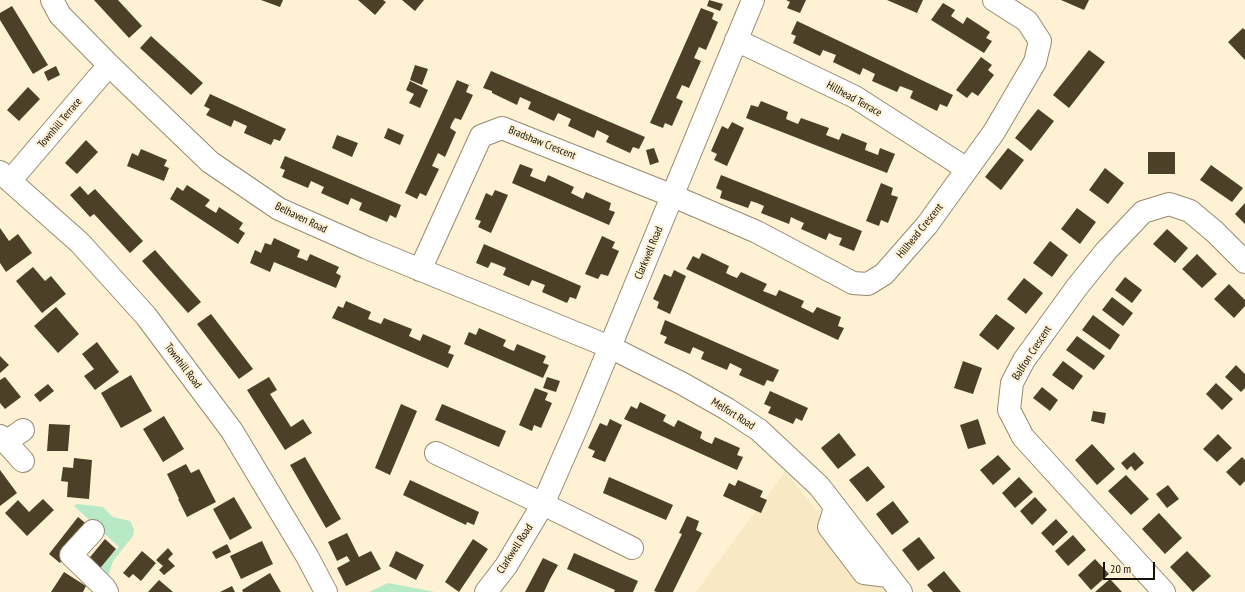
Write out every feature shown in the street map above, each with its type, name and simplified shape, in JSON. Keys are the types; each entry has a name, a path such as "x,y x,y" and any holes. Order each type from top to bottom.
{"street":[{"name":"Belhaven Road","path":"52,0 60,15 109,65 210,162 278,209 367,248 610,347"},
{"name":"Clarkwell Road","path":"486,592 506,566 544,504 580,422 753,0"},
{"name":"Hillhead Crescent","path":"673,196 757,232 853,283 868,284 884,274 927,225 994,132 1035,62 1040,41 1028,20 994,0"},
{"name":"Hillhead Terrace","path":"736,40 855,97 968,169"},
{"name":"Townhill Terrace","path":"5,176 109,65"},
{"name":"Bradshaw Crescent","path":"420,270 481,136 502,128 673,196"},
{"name":"Townhill Road","path":"5,176 80,243 146,316 232,431 307,556 326,592"},
{"name":"Balfron Crescent","path":"1164,592 1023,437 1009,410 1012,383 1024,360 1077,287 1106,251 1143,212 1169,204 1190,211 1215,232 1245,262"},
{"name":"Melfort Road","path":"610,347 714,401 759,430 819,486 895,584"},
{"path":"23,430 3,439 23,461"},
{"path":"436,453 544,504 632,548"},
{"path":"93,531 71,555 104,587 107,592"}],"shaded area":[{"path":"785,472 884,592 696,592"}],"green space":[{"path":"77,504 103,507 113,517 130,521 134,530 133,536 113,561 106,583 96,572 119,547 74,506"},
{"path":"388,583 435,592 369,592"}],"building":[{"path":"94,0 118,0 142,26 129,38"},
{"path":"261,0 283,0 280,7"},
{"path":"358,0 383,0 386,2 375,15"},
{"path":"402,0 424,0 415,11"},
{"path":"709,0 723,4 720,11 707,6"},
{"path":"786,0 806,0 800,13 787,8 790,2"},
{"path":"887,0 923,0 917,13"},
{"path":"1061,0 1089,0 1084,10"},
{"path":"943,3 955,10 951,16 963,24 967,17 990,32 986,38 992,41 984,53 931,20"},
{"path":"12,6 48,65 33,74 0,20 0,13"},
{"path":"701,8 714,13 712,19 718,22 706,50 699,47 694,58 701,61 689,88 682,85 676,98 683,101 672,126 665,123 663,128 650,123"},
{"path":"797,21 953,95 947,107 940,104 937,111 910,98 913,91 900,86 897,92 872,81 875,74 863,68 860,75 833,62 836,55 823,50 820,56 793,43 796,36 791,34"},
{"path":"1243,28 1245,30 1245,60 1228,42"},
{"path":"151,36 203,83 191,95 140,48"},
{"path":"1089,50 1105,62 1069,108 1053,95"},
{"path":"981,57 992,65 988,70 994,75 978,96 972,92 967,98 956,90"},
{"path":"415,65 428,69 422,85 410,80"},
{"path":"56,66 60,75 48,81 44,72"},
{"path":"491,71 645,137 639,149 633,147 630,153 606,142 609,136 597,130 594,138 568,126 571,119 558,113 554,121 528,109 531,102 520,97 517,105 492,93 492,91 483,88"},
{"path":"457,80 469,85 466,92 473,95 461,120 455,118 452,123 450,128 456,132 445,157 438,153 432,166 439,169 426,196 420,193 417,199 405,193"},
{"path":"410,81 428,90 420,108 409,103 414,94 406,90"},
{"path":"28,87 40,99 19,121 7,110"},
{"path":"210,94 286,129 280,141 274,139 271,145 244,133 247,126 234,120 231,127 206,115 210,109 204,106"},
{"path":"761,101 788,112 786,119 798,124 801,118 829,128 826,135 839,140 842,133 867,143 865,150 878,155 880,148 895,154 887,173 746,118 751,105 758,107"},
{"path":"1038,109 1054,121 1031,151 1015,138"},
{"path":"732,122 744,128 727,166 714,160 717,154 711,151 722,126 728,129"},
{"path":"388,128 404,135 400,145 384,138"},
{"path":"337,135 358,143 352,157 332,148"},
{"path":"86,140 98,152 77,174 65,163"},
{"path":"654,148 659,162 650,165 646,150"},
{"path":"1008,148 1024,160 1001,190 985,177"},
{"path":"141,149 167,160 164,166 169,168 164,181 127,166 132,153 138,156"},
{"path":"1148,152 1175,152 1175,174 1148,174"},
{"path":"285,156 401,205 396,218 390,215 387,222 359,210 362,203 351,198 348,205 321,193 324,187 311,181 308,188 282,177 285,170 280,168"},
{"path":"520,164 533,169 530,176 545,182 548,175 574,187 571,193 583,199 586,192 611,203 609,210 615,212 609,225 512,183"},
{"path":"1211,165 1243,188 1232,202 1200,180"},
{"path":"1105,168 1124,183 1108,204 1089,190"},
{"path":"721,175 862,231 854,251 839,245 842,238 829,233 826,240 801,229 804,223 791,217 789,224 761,213 764,206 757,203 751,201 748,208 720,198 722,191 716,188"},
{"path":"881,183 893,188 891,195 898,197 888,223 881,220 879,226 866,221"},
{"path":"187,185 210,200 205,206 216,213 219,207 243,223 239,229 245,233 238,244 170,199 177,187 183,191"},
{"path":"80,186 88,195 95,189 143,241 130,253 94,214 90,217 70,195"},
{"path":"495,190 508,195 491,233 478,227 481,221 475,219 486,193 492,196"},
{"path":"1245,203 1245,224 1235,214"},
{"path":"1077,208 1096,222 1080,244 1061,229"},
{"path":"0,228 9,241 18,234 32,253 6,272 0,263"},
{"path":"1167,229 1188,248 1175,263 1153,244"},
{"path":"602,236 615,242 612,248 619,251 608,276 601,274 598,279 585,274"},
{"path":"274,238 300,250 297,257 307,261 310,254 339,267 336,273 341,276 336,288 274,262 270,272 250,263 255,250 261,253 265,243 271,245"},
{"path":"1050,241 1068,255 1052,277 1033,263"},
{"path":"484,244 581,286 576,299 570,297 567,303 542,292 545,285 532,280 529,286 503,275 506,268 491,262 488,268 476,263"},
{"path":"155,250 201,302 188,313 142,261"},
{"path":"702,253 729,266 726,273 732,276 737,278 741,272 767,284 763,291 776,296 779,290 804,301 801,307 813,313 817,307 841,317 838,326 844,328 838,340 686,269 693,256 699,259"},
{"path":"1197,254 1217,274 1202,288 1182,269"},
{"path":"33,267 45,281 51,276 66,294 42,313 16,281"},
{"path":"674,270 686,276 670,314 657,308 659,302 653,299 664,274 671,277"},
{"path":"1125,277 1142,290 1132,303 1115,290"},
{"path":"1024,278 1043,293 1026,314 1007,299"},
{"path":"1229,284 1245,300 1245,306 1234,318 1214,299"},
{"path":"1112,297 1133,313 1123,326 1102,310"},
{"path":"346,301 371,312 368,319 381,324 384,318 412,329 409,336 420,341 423,334 451,346 448,353 454,355 448,368 332,318 338,306 343,308"},
{"path":"56,307 79,334 58,353 34,326"},
{"path":"211,314 253,369 239,379 197,324"},
{"path":"996,314 1015,328 998,350 979,335"},
{"path":"1093,315 1120,335 1110,350 1082,330"},
{"path":"665,320 779,370 773,382 767,380 764,386 739,375 742,369 730,363 727,370 701,359 704,352 693,347 690,354 664,343 667,337 660,334"},
{"path":"479,328 506,340 503,346 509,349 514,351 517,344 546,356 543,363 549,365 543,378 464,344 469,332 476,335"},
{"path":"1077,336 1105,356 1094,370 1066,350"},
{"path":"97,342 119,372 95,390 84,376 94,369 82,354"},
{"path":"0,356 9,365 0,373"},
{"path":"963,361 982,368 973,394 954,388"},
{"path":"1063,361 1083,376 1073,390 1052,375"},
{"path":"1236,365 1245,374 1245,388 1241,392 1225,377"},
{"path":"131,375 152,411 121,428 101,393"},
{"path":"5,377 21,397 5,409 0,403 0,380"},
{"path":"269,377 277,390 270,394 291,427 303,419 312,433 285,450 247,390"},
{"path":"547,377 560,381 556,392 543,388"},
{"path":"1216,383 1233,399 1222,410 1206,394"},
{"path":"48,384 54,391 40,402 34,395"},
{"path":"1042,387 1058,400 1050,411 1033,398"},
{"path":"535,388 548,393 545,400 552,403 541,428 534,425 532,431 519,425"},
{"path":"770,391 808,408 802,421 796,418 793,424 768,413 771,407 764,404"},
{"path":"640,402 666,415 663,421 674,427 678,420 702,432 700,438 705,441 712,444 715,437 740,448 737,455 743,457 737,470 624,419 631,406 637,409"},
{"path":"401,404 417,411 390,475 375,468"},
{"path":"442,404 506,431 499,447 435,420"},
{"path":"1093,411 1106,413 1104,424 1091,421"},
{"path":"164,416 184,449 163,462 143,429"},
{"path":"610,419 622,425 605,462 592,457 595,451 588,448 600,423 607,426"},
{"path":"978,419 986,444 968,449 960,425"},
{"path":"49,424 70,425 68,451 47,451"},
{"path":"839,433 856,455 838,469 821,448"},
{"path":"1218,434 1232,448 1217,462 1203,449"},
{"path":"1092,444 1115,469 1097,485 1075,460"},
{"path":"1134,452 1144,463 1135,471 1131,466 1127,470 1121,463"},
{"path":"998,455 1011,469 993,485 980,470"},
{"path":"305,457 341,519 326,528 290,465"},
{"path":"1242,457 1245,460 1245,481 1240,486 1226,472"},
{"path":"74,458 92,460 89,499 67,497 68,482 61,481 63,467 73,468"},
{"path":"186,464 191,473 199,469 216,502 187,517 167,474"},
{"path":"868,466 885,487 867,502 849,480"},
{"path":"0,470 17,493 0,506"},
{"path":"1126,475 1149,499 1131,515 1108,491"},
{"path":"609,477 673,505 666,520 603,493"},
{"path":"1019,477 1033,492 1015,508 1002,493"},
{"path":"410,480 479,512 474,525 467,522 466,525 403,495"},
{"path":"738,480 763,491 760,497 767,500 761,513 723,496 729,483 735,486"},
{"path":"1168,485 1179,499 1167,508 1156,494"},
{"path":"234,497 252,528 230,540 213,509"},
{"path":"1035,497 1047,510 1032,525 1020,511"},
{"path":"43,499 54,510 27,536 5,513 18,500 29,512"},
{"path":"893,501 909,522 892,535 876,514"},
{"path":"1159,513 1182,538 1165,554 1142,529"},
{"path":"687,516 699,521 696,530 702,533 673,592 654,591 682,534 679,533"},
{"path":"78,517 89,526 60,563 49,554"},
{"path":"1056,519 1068,532 1053,546 1041,533"},
{"path":"347,533 359,557 371,551 381,569 346,586 337,568 350,561 347,556 337,561 328,542"},
{"path":"1073,535 1086,550 1068,566 1055,551"},
{"path":"919,537 935,558 918,571 902,550"},
{"path":"105,539 116,549 97,572 86,562"},
{"path":"473,539 488,549 459,592 445,582"},
{"path":"262,541 273,564 241,579 230,556"},
{"path":"227,544 231,552 216,559 212,552"},
{"path":"168,548 173,554 168,559 175,566 164,575 159,570 163,566 156,560"},
{"path":"142,551 156,563 141,581 133,574 129,578 123,573"},
{"path":"396,551 424,565 416,580 389,566"},
{"path":"1187,551 1211,576 1193,592 1170,567"},
{"path":"574,553 638,581 633,592 614,592 615,590 567,569"},
{"path":"543,558 558,565 544,592 525,592"},
{"path":"1095,559 1109,574 1091,590 1078,575"},
{"path":"944,571 961,592 933,592 927,585"},
{"path":"64,572 86,586 83,592 51,592"},
{"path":"270,573 281,592 243,592 242,590"},
{"path":"1110,579 1122,592 1095,592"},
{"path":"159,580 173,592 148,592"},
{"path":"232,586 235,592 220,592"}]}
